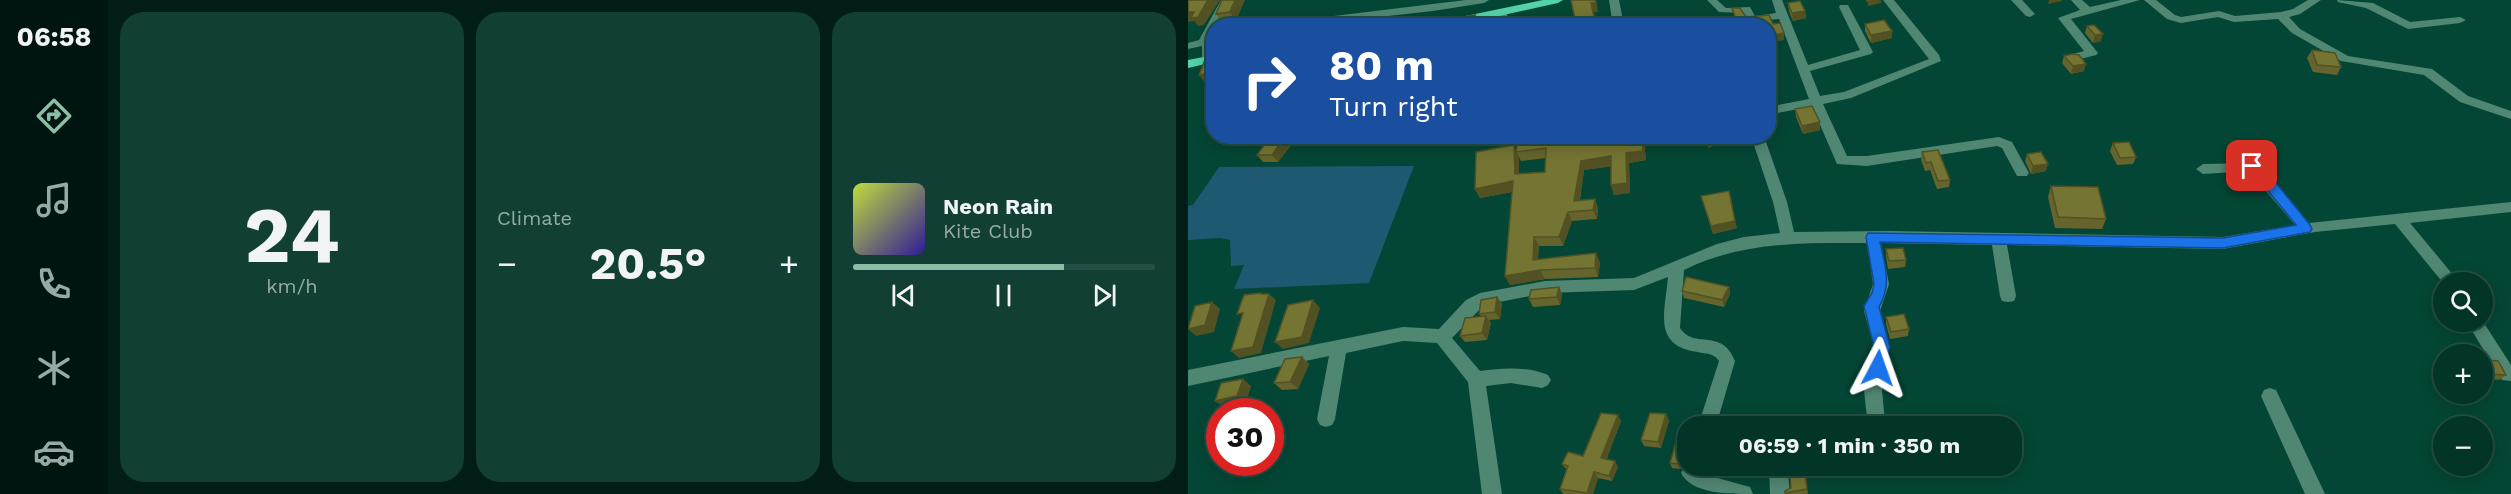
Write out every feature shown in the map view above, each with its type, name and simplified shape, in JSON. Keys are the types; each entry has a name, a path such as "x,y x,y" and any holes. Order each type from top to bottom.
{"main road":[{"path":"1468,18 1558,0"},
{"path":"1188,64 1206,51"}],"street":[{"path":"1220,18 1226,0"},
{"path":"1322,18 1438,8 1484,0"},
{"path":"1614,0 1617,18"},
{"path":"1712,0 1717,8 1724,12 1746,9 1750,18"},
{"path":"1777,0 1816,102 1842,161 1868,161 1999,141 2007,145 2022,173"},
{"path":"1776,110 1816,102 1868,87 1935,61 1935,57 1888,0"},
{"path":"2016,0 2030,14"},
{"path":"2076,0 2088,12"},
{"path":"2073,57 2092,53 2064,18 2135,0"},
{"path":"2149,0 2171,16 2181,20 2219,14 2236,19 2281,15 2296,12 2316,0"},
{"path":"2342,0 2368,5 2408,26 2460,20"},
{"path":"1805,69 1867,52 1844,7"},
{"path":"1502,12 1502,18"},
{"path":"1764,18 1783,15"},
{"path":"2281,15 2296,32 2345,59 2428,72 2464,99 2511,115"},
{"path":"1188,46 1206,49"},
{"path":"1760,144 1780,202 1788,238"},
{"path":"2203,169 2252,166 2259,171 2306,229"},
{"path":"1189,380 1339,346 1413,333 1442,336 1472,304 1480,299 1545,287 1634,284 1718,250 1744,243 1788,238 1873,237 2223,243 2306,229 2511,207"},
{"path":"2399,219 2443,272"},
{"path":"1873,237 1881,284 1872,311 1882,347 1873,390 1875,416"},
{"path":"1999,239 2008,296"},
{"path":"1677,266 1672,329 1674,336 1680,342 1721,350 1726,356 1727,361 1710,416"},
{"path":"2482,332 2508,375"},
{"path":"1442,336 1476,379 1492,494"},
{"path":"1326,419 1339,346"},
{"path":"1476,379 1510,375 1542,380"},
{"path":"2270,396 2315,494"},
{"path":"1692,476 1699,482 1743,494"},
{"path":"1779,476 1780,494"}],"water":[{"path":"1414,166 1369,283 1234,289 1244,265 1231,266 1230,240 1220,238 1188,240 1188,206 1193,205 1219,167"}],"building":[{"path":"1188,0 1208,0 1198,17 1191,18 1194,12 1188,12"},
{"path":"1222,0 1235,0 1230,12 1216,14"},
{"path":"1571,0 1595,0 1596,3 1591,3 1594,18 1575,18"},
{"path":"1800,1 1805,11 1792,13 1788,3"},
{"path":"1732,8 1740,8 1746,17 1769,15 1770,18 1730,18 1735,17"},
{"path":"1475,15 1475,18 1457,18"},
{"path":"1884,20 1892,31 1871,35 1865,24"},
{"path":"1780,23 1784,33 1776,35 1776,24"},
{"path":"2094,25 2103,34 2095,35 2087,26"},
{"path":"2312,50 2335,53 2341,67 2317,65"},
{"path":"2079,55 2086,64 2073,66 2064,56"},
{"path":"1205,60 1206,74 1199,75"},
{"path":"1812,106 1820,122 1802,126 1795,109"},
{"path":"2129,142 2136,157 2120,158 2113,143"},
{"path":"1265,144 1280,144 1272,155 1257,155"},
{"path":"1517,144 1643,144 1643,151 1626,153 1627,183 1611,185 1611,156 1581,161 1574,201 1595,199 1593,210 1568,212 1559,237 1534,237 1533,260 1596,253 1595,268 1540,270 1505,276 1513,181 1475,189 1476,152 1514,145 1515,174 1545,172 1546,148 1516,152"},
{"path":"1938,150 1950,180 1938,181 1931,162 1926,163 1922,152"},
{"path":"2041,152 2048,164 2033,166 2027,154"},
{"path":"2051,186 2098,187 2106,219 2058,217"},
{"path":"1729,191 1735,221 1711,226 1701,196"},
{"path":"1903,248 1906,260 1889,261 1886,249"},
{"path":"1686,277 1729,287 1722,300 1682,291"},
{"path":"1559,287 1557,297 1529,299 1531,290"},
{"path":"1269,294 1253,347 1231,351 1243,313 1237,314 1244,295"},
{"path":"1497,297 1495,312 1479,314 1481,300"},
{"path":"1313,300 1302,337 1275,342 1288,305"},
{"path":"1212,302 1205,325 1188,329 1195,306"},
{"path":"1904,314 1909,329 1891,332 1886,317"},
{"path":"1486,316 1482,333 1460,336 1465,318"},
{"path":"1302,357 1290,382 1274,383 1285,359"},
{"path":"2493,361 2498,361 2506,375 2493,374"},
{"path":"1243,379 1237,396 1228,398 1216,398 1221,383"},
{"path":"1601,413 1618,415 1601,458 1615,461 1609,476 1594,472 1587,493 1560,489 1568,466 1562,464 1568,452 1583,456"},
{"path":"1650,413 1666,414 1658,442 1641,440"},
{"path":"1676,442 1677,442 1677,464 1670,463"},
{"path":"1790,476 1805,476 1807,489 1785,493 1791,488"}],"route":[{"path":"1878,368 1882,347 1872,306 1879,294 1881,284 1873,237 2223,243 2306,229 2259,171 2252,166"}]}
